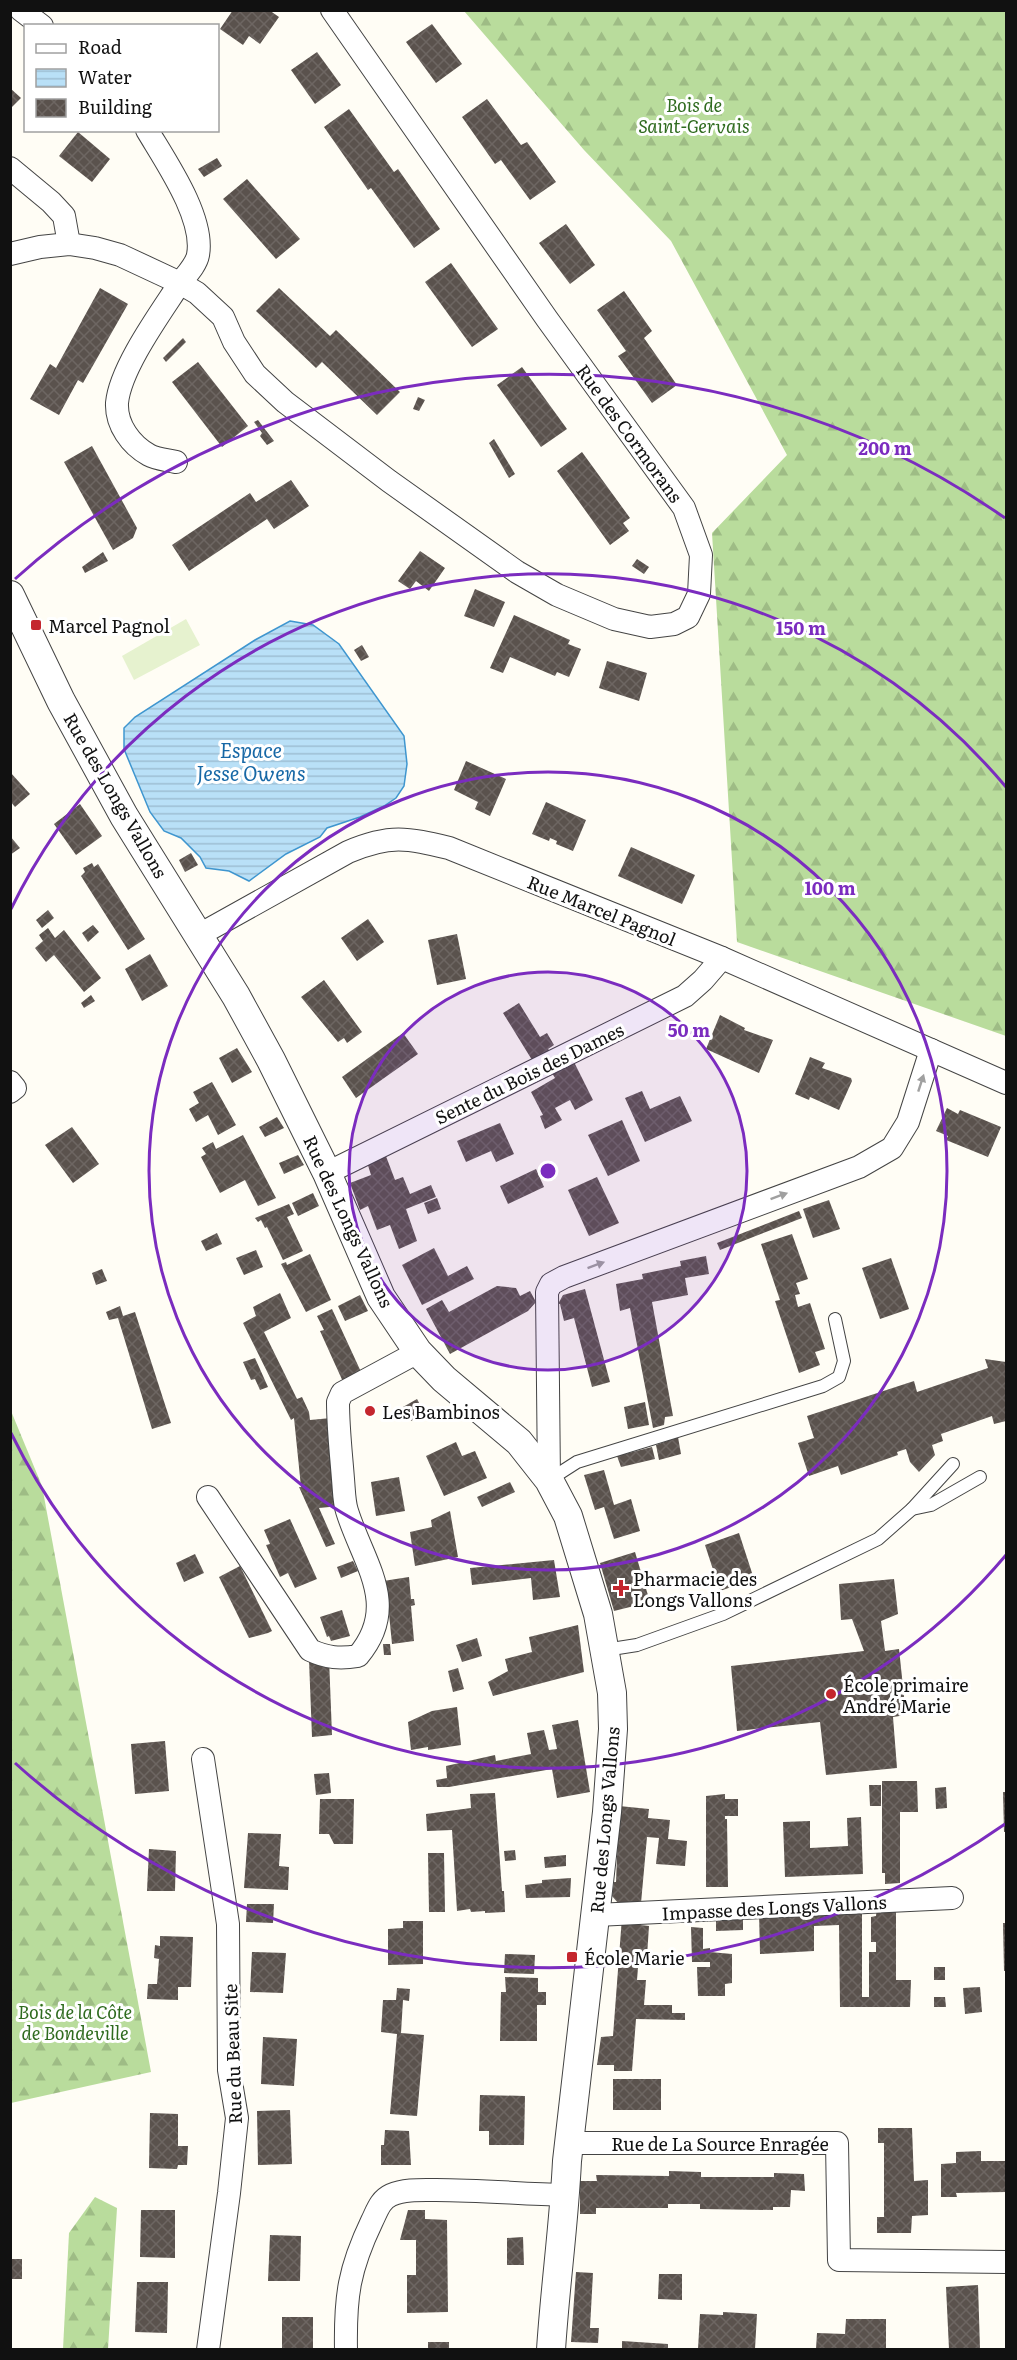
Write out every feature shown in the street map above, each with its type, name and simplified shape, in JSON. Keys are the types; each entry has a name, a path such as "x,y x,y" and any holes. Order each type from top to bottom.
{"street":[{"path":"21,10 39,24"},
{"name":"Rue des Cormorans","path":"10,255 40,247 69,244 95,248 120,255 180,283 197,293 223,317 234,342 255,374 285,402 389,481 517,572 557,595 614,619 650,627 674,624 688,617 699,594 701,555 684,508 547,319 332,10"},
{"path":"148,132 181,187 199,234 198,258 135,357 121,385 117,405 120,424 130,440 150,456 176,462"},
{"path":"10,168 51,202 64,216 69,244"},
{"name":"Rue des Longs Vallons","path":"10,595 62,701 124,816 199,935 271,1060 327,1173 381,1297 418,1352 444,1379 519,1442 549,1480 568,1516 582,1555 605,1650 612,1694 613,1729 609,1797 555,2280 551,2349"},
{"name":"Rue Marcel Pagnol","path":"199,935 348,852 371,842 407,838 449,848 722,958 1006,1083"},
{"name":"Sente du Bois des Dames","path":"327,1173 685,996 722,958"},
{"path":"549,1480 547,1292 551,1284 564,1276 859,1167 892,1148 908,1122 931,1050"},
{"path":"10,1082 15,1088 10,1092"},
{"path":"207,1497 310,1650 340,1659 358,1656 373,1633 378,1618 378,1601 373,1573 346,1510 338,1402 342,1393 418,1352"},
{"name":"Rue du Beau Site","path":"203,1759 228,1924 229,2070 237,2118 208,2349"},
{"name":"Impasse des Longs Vallons","path":"596,1915 952,1898"},
{"name":"Rue de La Source Enragée","path":"569,2143 837,2143 839,2260 1006,2262"},
{"path":"346,2349 345,2309 349,2279 372,2221 382,2202 390,2195 408,2190 455,2190 565,2195"}],"lane":[{"path":"549,1480 577,1462 824,1386 839,1377 844,1361 835,1319"},
{"path":"605,1650 637,1646 723,1614 878,1539 912,1509 953,1464"},
{"path":"912,1509 931,1505 980,1477"}],"green space":[{"name":"Bois de Saint-Gervais","path":"464,11 1006,11 1006,1036 737,942 712,533 787,455 671,241 584,150"},
{"path":"186,619 200,645 134,680 122,656"},
{"name":"Bois de la Côte de Bondeville","path":"11,1411 42,1486 151,2072 11,2103"},
{"path":"95,2197 117,2208 108,2349 63,2349 69,2233"}],"water":[{"name":"Espace Jesse Owens","path":"290,621 313,625 339,644 404,736 407,764 404,786 396,798 384,806 327,828 320,837 286,854 249,881 229,871 206,868 200,857 181,838 164,831 150,812 124,749 124,728 135,717 255,640"}],"building":[{"path":"233,10 269,10 279,17 260,44 249,36 243,45 220,29"},
{"path":"432,24 462,64 436,83 406,42"},
{"path":"317,52 341,85 315,104 291,70"},
{"path":"10,88 21,98 10,109"},
{"path":"487,99 521,145 527,142 556,182 530,200 501,160 495,164 462,117"},
{"path":"349,109 394,172 398,169 440,229 414,248 371,188 368,190 324,127"},
{"path":"78,132 110,159 92,182 59,156"},
{"path":"217,158 222,166 204,177 198,169"},
{"path":"247,179 300,239 276,259 223,199"},
{"path":"566,224 595,265 570,284 539,243"},
{"path":"451,263 498,329 472,347 425,282"},
{"path":"100,288 128,304 83,383 78,380 59,415 30,399 50,364 56,368"},
{"path":"279,288 330,336 336,330 400,392 377,415 322,362 316,368 256,311"},
{"path":"624,291 652,331 644,338 677,385 652,403 618,356 626,351 597,310"},
{"path":"183,338 186,342 166,362 163,358"},
{"path":"198,362 248,426 222,447 172,382"},
{"path":"522,367 567,429 541,447 497,385"},
{"path":"418,397 425,400 419,411 413,409"},
{"path":"258,420 274,441 267,445 254,422"},
{"path":"494,439 515,474 509,478 489,443"},
{"path":"92,446 137,528 133,538 113,550 64,462"},
{"path":"582,452 630,518 623,523 629,531 610,545 557,471"},
{"path":"291,480 309,506 274,529 267,519 189,571 172,545 250,493 256,502"},
{"path":"420,551 445,568 429,591 416,581 410,589 398,581"},
{"path":"103,552 108,561 85,573 82,567"},
{"path":"637,559 649,567 644,574 632,566"},
{"path":"475,589 505,602 494,627 464,616"},
{"path":"514,615 570,640 568,644 581,649 569,677 557,672 555,676 510,657 503,673 490,668"},
{"path":"362,645 369,657 361,661 354,650"},
{"path":"607,661 647,673 639,701 599,688"},
{"path":"466,761 506,779 490,816 475,809 478,802 454,790"},
{"path":"10,772 30,794 15,807 10,801"},
{"path":"546,802 586,820 573,851 556,844 557,841 550,838 549,841 532,834"},
{"path":"80,804 102,836 76,855 54,824"},
{"path":"10,836 20,848 10,855"},
{"path":"631,847 695,875 682,904 618,876"},
{"path":"191,853 198,865 185,872 179,860"},
{"path":"92,863 94,867 98,864 145,939 128,950 81,876 85,872 83,868"},
{"path":"48,910 54,918 42,928 36,920"},
{"path":"368,919 384,942 357,961 341,938"},
{"path":"93,925 99,932 88,942 82,933"},
{"path":"48,928 55,938 64,930 101,978 84,992 54,955 46,962 35,948 43,941 39,935"},
{"path":"457,934 466,979 437,985 428,940"},
{"path":"150,954 168,986 142,1001 125,969"},
{"path":"324,980 362,1032 347,1043 344,1038 338,1042 301,997"},
{"path":"91,995 95,1001 84,1008 81,1003"},
{"path":"519,1003 540,1037 547,1033 554,1045 548,1049 550,1051 532,1060 503,1013"},
{"path":"720,1015 745,1028 744,1030 773,1040 759,1073 706,1049"},
{"path":"403,1033 418,1054 356,1098 342,1077"},
{"path":"237,1048 252,1072 232,1083 219,1058"},
{"path":"810,1057 825,1063 822,1068 851,1078 852,1081 839,1110 810,1097 809,1100 795,1094"},
{"path":"574,1062 593,1100 575,1110 570,1100 555,1108 562,1120 545,1129 540,1116 543,1115 531,1092 555,1078 552,1073"},
{"path":"212,1082 236,1125 218,1135 208,1115 196,1122 189,1109 199,1103 193,1092"},
{"path":"642,1091 650,1109 680,1096 692,1121 645,1142 625,1098"},
{"path":"947,1108 958,1114 960,1110 1001,1127 988,1157 946,1140 948,1136 936,1131"},
{"path":"277,1117 284,1128 265,1137 259,1127"},
{"path":"622,1120 640,1161 608,1176 588,1135"},
{"path":"500,1123 514,1154 496,1162 491,1151 466,1162 457,1141"},
{"path":"72,1127 99,1164 73,1183 45,1145"},
{"path":"243,1135 276,1198 258,1206 245,1180 220,1193 201,1157 206,1154 202,1148 213,1142 216,1149"},
{"path":"384,1151 395,1180 403,1177 410,1194 431,1185 436,1197 406,1209 417,1241 399,1249 390,1225 377,1230 368,1206 360,1210 350,1183 371,1175 366,1159"},
{"path":"298,1155 304,1165 284,1174 279,1163"},
{"path":"536,1169 544,1187 508,1204 500,1186"},
{"path":"597,1177 619,1223 589,1236 568,1190"},
{"path":"313,1193 319,1206 298,1216 292,1203"},
{"path":"437,1198 441,1209 428,1214 424,1203"},
{"path":"829,1200 840,1229 813,1238 803,1209"},
{"path":"289,1204 294,1214 287,1217 303,1251 283,1260 267,1227 265,1228 261,1220 258,1222 255,1218"},
{"path":"799,1211 802,1218 720,1250 717,1243"},
{"path":"217,1233 222,1244 206,1251 201,1241"},
{"path":"792,1234 808,1279 796,1283 800,1294 795,1295 798,1307 810,1303 825,1349 815,1352 820,1365 799,1373 775,1301 780,1300 761,1244"},
{"path":"434,1248 448,1276 467,1266 474,1279 422,1305 402,1265"},
{"path":"256,1250 263,1267 244,1275 236,1258"},
{"path":"310,1254 331,1300 306,1312 281,1264 286,1262 287,1265"},
{"path":"706,1256 709,1274 685,1278 688,1295 652,1302 673,1416 665,1417 664,1425 653,1428 630,1308 620,1311 616,1284 643,1279 642,1274 681,1266 680,1261"},
{"path":"891,1258 909,1309 880,1319 862,1268"},
{"path":"102,1269 107,1281 96,1285 92,1273"},
{"path":"497,1286 516,1288 520,1296 530,1291 536,1302 528,1311 450,1354 426,1309 442,1300 449,1312"},
{"path":"585,1289 610,1382 592,1387 574,1318 564,1321 560,1304 558,1304 563,1295"},
{"path":"280,1293 291,1318 264,1332 297,1399 302,1397 310,1420 331,1418 340,1506 319,1508 335,1544 326,1547 299,1487 301,1487 294,1418 291,1420 243,1323 256,1316 253,1307"},
{"path":"360,1295 368,1311 345,1321 338,1306"},
{"path":"120,1306 123,1316 135,1312 171,1423 152,1429 118,1318 109,1320 106,1312"},
{"path":"332,1309 362,1374 344,1384 320,1331 324,1330 317,1316"},
{"path":"255,1358 268,1387 260,1390 255,1379 251,1380 243,1362"},
{"path":"985,1359 1006,1362 1006,1421 994,1424 992,1416 941,1434 943,1441 932,1445 935,1455 919,1472 910,1462 906,1449 897,1452 898,1455 841,1475 838,1466 809,1476 798,1443 814,1438 807,1416 914,1381 917,1392 988,1368"},
{"path":"417,1399 425,1414 411,1421 403,1407"},
{"path":"645,1402 649,1425 628,1429 624,1407"},
{"path":"678,1437 681,1454 659,1460 656,1445"},
{"path":"456,1442 462,1456 475,1451 487,1478 444,1496 426,1456"},
{"path":"652,1447 655,1459 621,1467 617,1456"},
{"path":"604,1470 614,1505 631,1499 640,1531 614,1539 604,1507 595,1510 584,1475"},
{"path":"399,1477 405,1511 376,1516 371,1482"},
{"path":"510,1482 515,1492 482,1507 477,1497"},
{"path":"450,1511 458,1557 415,1566 410,1532 432,1527 431,1520"},
{"path":"290,1519 317,1579 295,1588 288,1573 280,1577 266,1545 270,1544 264,1530"},
{"path":"739,1533 754,1579 720,1591 705,1545"},
{"path":"635,1552 650,1602 614,1611 600,1563"},
{"path":"195,1554 204,1573 184,1582 176,1563"},
{"path":"554,1560 560,1597 533,1600 531,1578 472,1585 470,1568"},
{"path":"353,1561 358,1571 341,1578 337,1567"},
{"path":"240,1566 272,1631 268,1633 249,1638 219,1577"},
{"path":"409,1577 411,1599 414,1599 415,1605 411,1606 414,1641 392,1644 383,1581"},
{"path":"894,1579 898,1614 881,1621 885,1651 899,1649 906,1715 893,1717 897,1768 826,1775 820,1722 737,1731 731,1666 864,1651 852,1619 841,1620 839,1584"},
{"path":"342,1610 350,1636 331,1641 329,1636 327,1637 320,1617"},
{"path":"578,1625 584,1672 493,1696 488,1682 508,1671 505,1659 532,1652 529,1637"},
{"path":"477,1638 482,1656 462,1662 456,1645"},
{"path":"383,1644 390,1644 391,1655 384,1655"},
{"path":"329,1658 332,1735 312,1737 309,1660"},
{"path":"458,1668 464,1689 453,1692 448,1671"},
{"path":"457,1707 461,1745 411,1750 408,1722 432,1711"},
{"path":"578,1720 590,1792 557,1798 552,1769 449,1787 437,1787 436,1780 447,1778 446,1766 495,1755 496,1761 531,1754 527,1733 544,1730 549,1750 557,1749 552,1725"},
{"path":"165,1741 169,1791 135,1794 131,1744"},
{"path":"329,1773 331,1793 316,1795 314,1774"},
{"path":"882,1781 917,1781 918,1812 900,1812 900,1883 885,1884 885,1873 882,1873"},
{"path":"869,1785 881,1785 881,1806 870,1806"},
{"path":"946,1787 947,1808 936,1809 935,1788"},
{"path":"1003,1792 1006,1792 1006,1832 1004,1832"},
{"path":"495,1793 505,1912 471,1912 470,1909 457,1911 452,1830 427,1831 426,1814 471,1808 470,1794"},
{"path":"725,1794 725,1799 738,1799 738,1816 725,1816 727,1819 728,1887 706,1887 706,1796"},
{"path":"320,1799 354,1799 353,1844 334,1844 329,1834 319,1834"},
{"path":"619,1806 649,1809 648,1818 670,1820 668,1839 687,1841 685,1866 656,1864 659,1838 647,1837 641,1903 618,1903 612,1896 614,1882 616,1882"},
{"path":"861,1817 863,1874 785,1877 783,1822 810,1821 810,1848 848,1846 847,1818"},
{"path":"248,1833 281,1834 279,1866 289,1867 288,1890 244,1888"},
{"path":"149,1849 176,1851 175,1891 147,1891"},
{"path":"515,1850 516,1860 505,1861 504,1851"},
{"path":"428,1853 444,1853 445,1912 429,1912"},
{"path":"566,1855 566,1866 545,1868 544,1857"},
{"path":"571,1878 570,1897 526,1898 525,1885 542,1883 542,1880"},
{"path":"247,1904 274,1904 273,1923 246,1922"},
{"path":"896,1906 896,1980 911,1980 910,2007 840,2007 839,1925 814,1926 814,1951 760,1954 759,1912 862,1908 862,1997 869,1997 869,1952 876,1952 876,1942 871,1942 871,1917 876,1916 877,1907"},
{"path":"743,1913 743,1930 716,1931 716,1914"},
{"path":"622,1917 642,1917 641,1925 649,1926 647,1956 639,1955 637,1980 646,1980 644,2005 672,2005 672,2013 685,2013 685,2020 636,2019 632,2071 614,2071 614,2065 597,2065 601,2037 613,2036"},
{"path":"403,1921 423,1921 423,1964 388,1965 388,1929 403,1928"},
{"path":"1003,1923 1006,1923 1006,1971 1004,1971"},
{"path":"691,1927 703,1928 703,1949 710,1948 710,1952 732,1954 732,1983 725,1984 725,1996 698,1996 697,1967 710,1967 710,1962 692,1962"},
{"path":"160,1936 193,1937 191,1987 178,1987 178,2000 147,1999 148,1984 157,1984 159,1959 154,1958 155,1945 160,1946"},
{"path":"252,1952 286,1953 283,1993 250,1992"},
{"path":"505,1954 535,1955 534,1974 504,1973"},
{"path":"934,1967 945,1967 945,1980 934,1980"},
{"path":"505,1977 538,1978 538,1992 546,1992 546,2005 537,2005 537,2041 500,2041 501,1992 506,1992"},
{"path":"980,1987 982,2012 965,2014 963,1988"},
{"path":"397,1988 410,1989 409,2001 403,2000 401,2033 424,2035 417,2116 390,2114 397,2034 381,2032 383,2000 396,2000"},
{"path":"934,1997 945,1997 946,2007 934,2007"},
{"path":"263,2037 297,2039 294,2086 261,2084"},
{"path":"613,2079 661,2079 661,2110 613,2110"},
{"path":"480,2095 525,2096 524,2145 489,2145 489,2131 479,2131"},
{"path":"290,2110 292,2164 258,2165 257,2111"},
{"path":"150,2113 178,2114 178,2146 188,2146 187,2165 178,2165 177,2169 149,2168"},
{"path":"878,2128 912,2128 914,2181 928,2180 928,2215 912,2216 911,2233 877,2233 877,2217 884,2217 884,2143 878,2143"},
{"path":"385,2130 409,2131 411,2165 381,2165 381,2145 384,2145"},
{"path":"981,2151 981,2161 1006,2161 1006,2192 956,2193 957,2197 941,2197 941,2164 956,2163 956,2152"},
{"path":"669,2171 701,2172 701,2177 774,2177 774,2173 804,2174 805,2191 791,2190 790,2207 773,2207 773,2210 700,2209 700,2204 668,2204 668,2208 596,2208 596,2214 580,2214 580,2181 597,2181 596,2175 669,2176"},
{"path":"141,2210 175,2210 175,2258 140,2257"},
{"path":"408,2210 425,2210 425,2219 447,2220 448,2312 407,2313 407,2275 416,2275 416,2240 400,2240"},
{"path":"270,2235 301,2236 300,2281 268,2281"},
{"path":"523,2237 524,2265 507,2265 507,2238"},
{"path":"10,2259 22,2259 22,2279 10,2279"},
{"path":"576,2272 593,2273 590,2328 599,2328 598,2343 571,2342"},
{"path":"659,2274 682,2274 682,2300 658,2299"},
{"path":"137,2282 168,2282 167,2333 135,2332"},
{"path":"978,2285 980,2349 949,2349 946,2287"},
{"path":"723,2312 757,2314 755,2349 698,2349 700,2314 723,2315"},
{"path":"282,2317 313,2317 313,2349 282,2349"},
{"path":"846,2319 886,2319 886,2349 816,2349 817,2333 845,2334"},
{"path":"622,2341 668,2344 668,2349 622,2349"},
{"path":"428,2342 449,2342 449,2349 428,2349"}],"place":[{"name":"Marcel Pagnol","path":"36,625"},
{"name":"Les Bambinos","path":"370,1411"},
{"name":"Pharmacie des Longs Vallons","path":"621,1588"},
{"name":"École primaire André Marie","path":"831,1694"},
{"name":"École Marie","path":"572,1957"}]}
